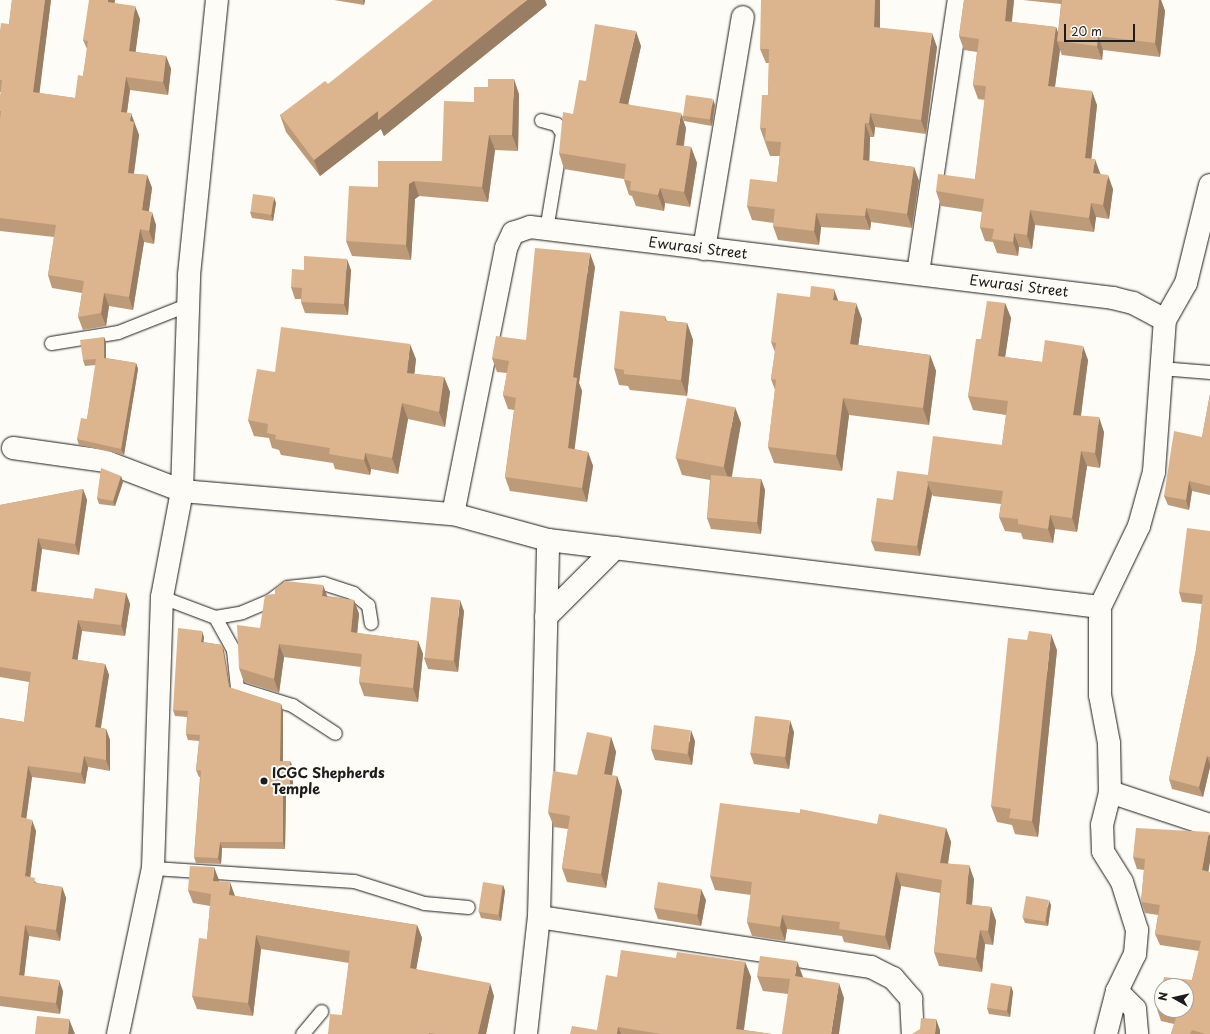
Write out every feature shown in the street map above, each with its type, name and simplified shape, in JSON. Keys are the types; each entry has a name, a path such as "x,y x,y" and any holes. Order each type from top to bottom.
{"street":[{"path":"118,1034 153,868 162,596 182,491 189,304 217,0"},
{"path":"918,273 959,0"},
{"path":"704,249 743,17"},
{"path":"1106,1034 1117,991 1135,954 1137,930 1122,882 1103,851 1102,825 1110,792 1109,743 1100,696 1100,606 1139,526 1154,472 1165,320 1186,283 1210,184"},
{"name":"Ewurasi Street","path":"453,514 506,248 513,233 530,227 704,249 918,273 1112,298 1133,303 1165,320"},
{"path":"13,448 104,462 182,491 453,514 548,540 1100,606"},
{"path":"526,1034 539,918 548,540"},
{"path":"546,617 615,548"},
{"path":"1110,792 1210,825"},
{"path":"539,918 871,967 893,978 911,999 913,1034"},
{"path":"1117,991 1134,1009 1137,1034"}],"lane":[{"path":"542,120 556,124 562,133 546,230"},
{"path":"51,343 118,332 189,304"},
{"path":"1161,368 1210,372"},
{"path":"162,596 215,617 249,609 270,600 287,587 323,583 354,593 368,605 371,623"},
{"path":"215,617 234,650 237,688 292,705 335,733"},
{"path":"153,868 354,881 424,903 468,908"},
{"path":"302,1034 321,1011"}],"building":[{"path":"12,0 45,0 33,92 75,98 78,75 83,76 88,41 83,40 89,0 108,0 108,2 135,6 129,51 166,56 163,82 126,77 121,112 131,113 130,121 134,122 128,173 147,175 142,210 152,212 149,231 140,229 129,297 104,293 101,313 78,317 84,281 48,275 56,225 0,218 0,98 2,80 0,80 0,31 1,23 9,24"},
{"path":"433,0 527,0 378,120 378,111 314,160 280,115 325,81 328,84"},
{"path":"761,0 875,0 874,27 932,33 921,120 870,113 869,123 865,123 863,160 914,167 907,214 866,208 865,216 816,213 814,231 773,226 775,209 747,206 750,179 777,182 781,142 765,141 766,128 760,128 762,95 768,95 769,49 760,49"},
{"path":"964,0 1007,0 1005,21 1056,27 1048,86 1092,91 1085,158 1095,159 1093,173 1108,175 1103,205 1091,203 1089,218 1030,210 1027,235 1014,233 1013,242 992,239 994,229 980,227 984,199 936,191 938,174 975,179 986,86 973,85 979,39 959,36"},
{"path":"1062,0 1159,0 1155,43 1098,36 1097,46 1057,41"},
{"path":"595,24 636,31 619,103 681,113 676,145 691,147 684,192 660,188 658,195 630,190 631,181 624,180 626,164 559,153 563,112 573,114 579,80 586,81"},
{"path":"488,79 514,79 512,135 489,135 482,187 414,181 409,184 406,245 346,241 349,186 378,187 378,161 442,161 444,101 474,102 474,87 488,87"},
{"path":"686,95 713,99 710,120 683,116"},
{"path":"253,194 274,197 271,215 250,212"},
{"path":"535,248 590,253 573,377 577,378 568,448 588,452 582,488 505,477 516,398 503,395 509,361 492,358 496,336 526,340"},
{"path":"304,256 347,259 344,304 301,302 302,288 291,287 292,269 304,270"},
{"path":"811,286 834,289 833,300 856,303 850,344 930,355 923,408 843,398 836,455 768,447 776,380 771,379 776,343 771,342 777,293 810,297"},
{"path":"987,301 1005,303 998,356 1042,362 1045,340 1083,346 1073,415 1099,417 1095,453 1081,451 1072,518 1050,515 1048,529 1018,524 1018,519 999,517 1003,491 927,481 933,436 1002,445 1008,401 968,396 976,339 981,339"},
{"path":"620,311 665,316 665,321 687,323 681,380 624,374 624,370 614,368"},
{"path":"281,327 410,344 407,373 444,377 439,412 402,403 392,458 365,453 364,460 329,454 330,448 275,439 276,435 267,433 268,424 248,420 257,369 275,372"},
{"path":"104,337 104,358 136,363 121,449 77,439 81,418 87,419 96,359 83,360 80,340"},
{"path":"1210,394 1210,486 1189,481 1186,500 1164,496 1174,431 1202,437"},
{"path":"687,398 735,407 723,467 675,458"},
{"path":"101,468 121,476 113,501 97,498"},
{"path":"897,471 928,475 928,484 917,546 871,541 877,498 893,500"},
{"path":"711,475 761,479 757,522 707,518"},
{"path":"83,489 75,544 38,538 31,591 93,599 95,588 126,593 121,625 78,620 72,659 105,664 95,727 106,729 106,760 84,756 81,773 28,766 21,817 32,820 25,876 35,878 34,883 62,887 56,930 25,925 19,975 59,980 56,1003 0,996 0,718 24,722 31,672 0,667 0,505"},
{"path":"1187,528 1210,531 1210,757 1207,756 1199,787 1169,779 1196,650 1203,595 1179,592"},
{"path":"285,581 323,585 322,596 354,600 351,632 418,641 413,688 359,682 362,654 279,644 274,679 239,668 237,625 260,628 265,595 275,594 275,589"},
{"path":"431,597 460,600 453,661 425,658"},
{"path":"178,628 202,631 201,642 222,645 229,687 281,704 280,761 290,761 290,789 283,789 283,842 220,842 218,858 194,857 201,771 196,770 200,735 186,734 188,711 173,710"},
{"path":"1029,631 1051,634 1032,821 1009,818 1011,809 991,806 1008,638 1027,640"},
{"path":"755,716 790,720 785,757 750,753"},
{"path":"654,725 691,730 687,754 651,749"},
{"path":"587,732 611,737 604,774 617,776 601,874 562,868 570,816 548,812 553,771 577,775"},
{"path":"720,803 800,813 800,809 877,824 879,814 946,828 940,863 969,865 966,904 991,907 988,931 980,930 976,958 934,952 942,880 896,872 885,936 839,929 840,922 782,915 780,927 747,922 752,882 710,876"},
{"path":"1136,828 1209,832 1202,870 1210,872 1210,1034 1192,1030 1190,1034 1171,1034 1176,1018 1194,1018 1194,978 1192,978 1201,941 1155,934 1160,905 1141,902 1145,859 1133,857"},
{"path":"190,866 214,867 213,881 230,882 229,895 417,925 410,968 490,983 478,1034 328,1034 330,1014 342,1015 350,951 256,935 248,1003 192,996 199,938 207,939 211,894 188,890"},
{"path":"483,882 503,885 498,915 478,912"},
{"path":"658,882 701,889 697,915 654,908"},
{"path":"1026,896 1049,900 1045,922 1022,918"},
{"path":"621,950 676,958 677,952 745,962 736,1029 772,1034 661,1034 618,1027 617,1034 570,1034 572,1026 597,1030 606,975 617,977"},
{"path":"760,956 797,961 795,976 839,983 831,1034 782,1034 790,979 757,976"},
{"path":"991,983 1011,986 1007,1011 987,1008"},
{"path":"37,1016 69,1019 68,1034 35,1034"},
{"path":"921,1018 936,1019 935,1034 912,1034 920,1029"}],"place":[{"name":"ICGC Shepherds Temple","path":"264,781"}]}
